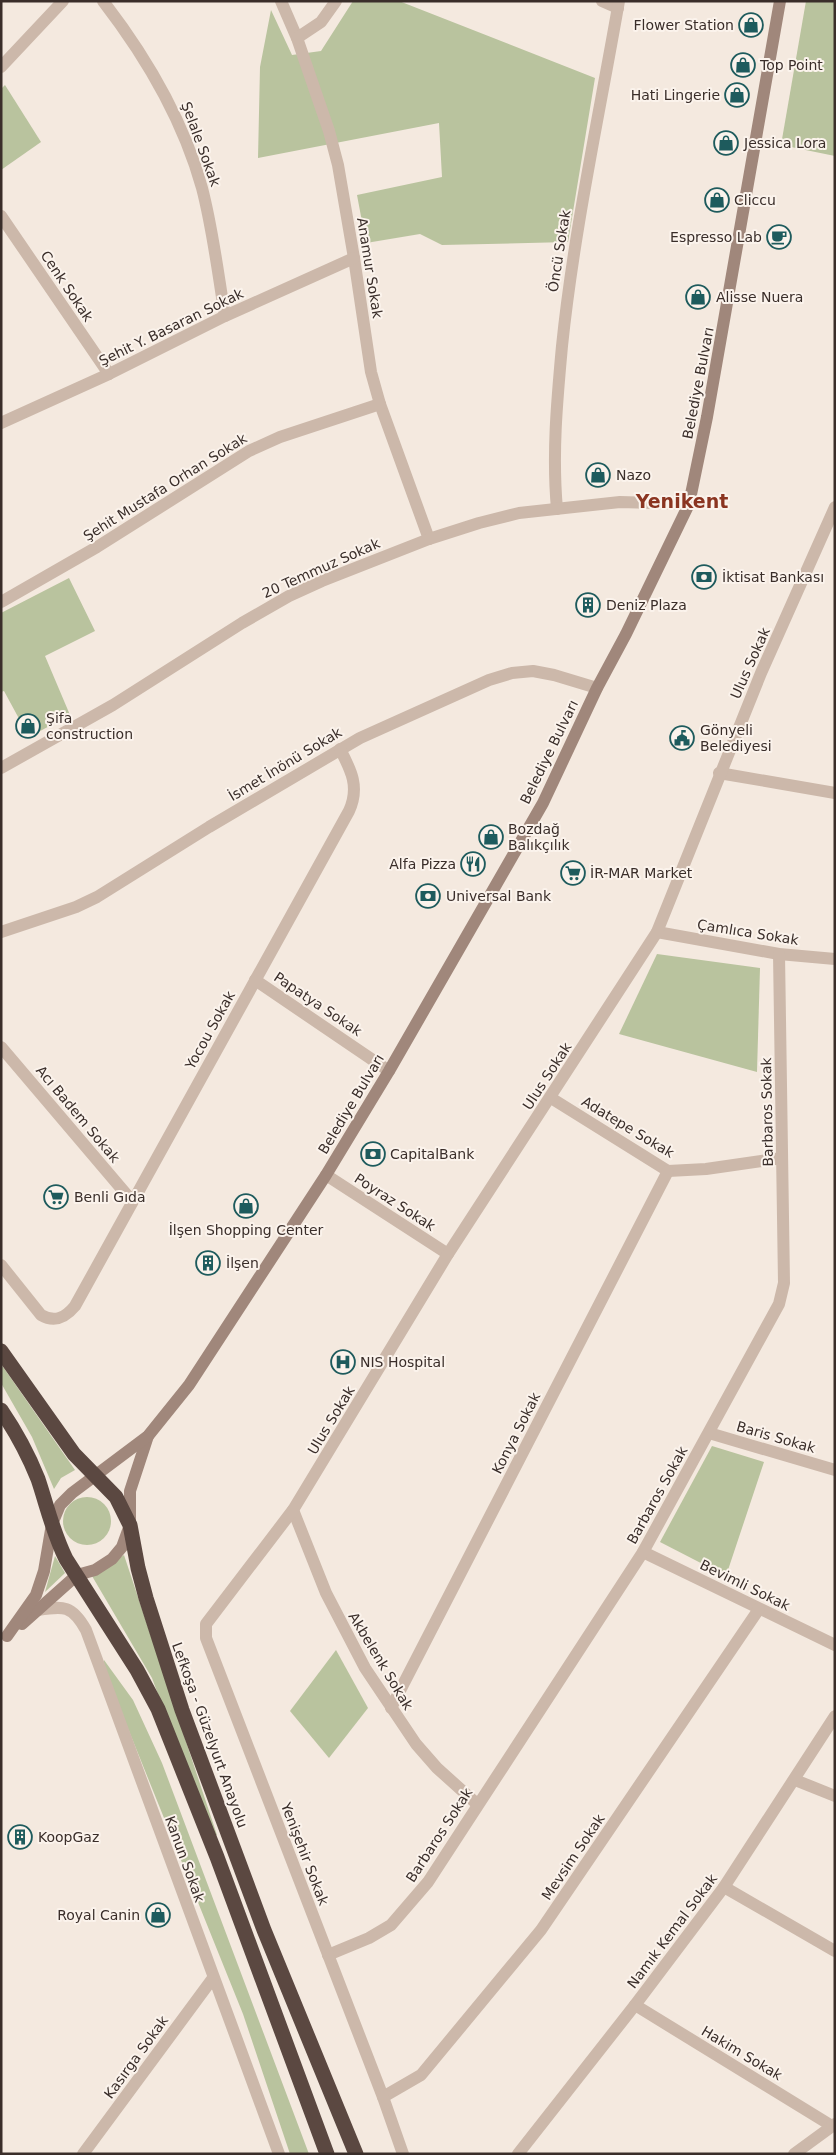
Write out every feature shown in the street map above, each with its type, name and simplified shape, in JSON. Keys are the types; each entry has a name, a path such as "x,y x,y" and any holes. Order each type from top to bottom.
{"highway":[{"name":"Lefkoşa - Güzelyurt Anayolu","path":"1,1351 74,1454 116,1497 130,1525 146,1598 182,1710 264,1930 356,2154"},
{"path":"1,1410 18,1436 37,1478 57,1541 137,1670 158,1708 218,1857 327,2154"}],"main road":[{"name":"Belediye Bulvarı","path":"4,1640 36,1595 44,1571 52,1524 60,1505 148,1436 189,1385 326,1175 389,1071 543,803 597,688 626,634 689,504 707,417 780,1"},
{"name":"Belediye Bulvarı","path":"77,1575 95,1570 112,1559 122,1547 130,1525 130,1491 148,1436"},
{"path":"4,1640 77,1575"}],"street":[{"path":"1,67 63,1"},
{"name":"Şelale Sokak","path":"103,1 151,69 171,106 189,148 206,207 225,316"},
{"name":"Anamur Sokak","path":"281,1 329,131 338,165 371,372 380,404 429,539"},
{"path":"296,38 321,22 336,1"},
{"path":"602,1 618,4"},
{"name":"Öncü Sokak","path":"557,509 554,444 566,309 581,208 618,4"},
{"name":"Cenk Sokak","path":"1,216 109,374"},
{"name":"Şehit Y. Basaran Sokak","path":"1,424 109,374 225,316 354,258"},
{"name":"Şehit Mustafa Orhan Sokak","path":"1,602 97,547 249,451 280,437 380,404"},
{"name":"20 Temmuz Sokak","path":"1,768 113,706 242,623 281,601 322,581 429,539 498,517 557,509 635,501 689,504"},
{"name":"Ulus Sokak","path":"208,1620 293,1510 448,1254 657,932 719,773 835,507"},
{"name":"İsmet İnönü Sokak","path":"1,932 76,907 97,897 209,826 340,749 412,714 489,680 525,671 543,672 597,688"},
{"name":"Yocou Sokak","path":"1,1265 41,1315 52,1320 62,1318 75,1306 352,805 355,793 354,782 340,749"},
{"path":"719,773 835,793"},
{"name":"Çamlıca Sokak","path":"657,932 780,954 835,959"},
{"name":"Barbaros Sokak","path":"328,1955 380,1932 400,1917 428,1882 477,1804 643,1552 768,1327 783,1294 780,954"},
{"name":"Papatya Sokak","path":"255,980 389,1071"},
{"name":"Acı Badem Sokak","path":"1,1047 132,1201"},
{"name":"Adatepe Sokak","path":"551,1098 668,1171 706,1169 782,1158"},
{"name":"Konya Sokak","path":"391,1708 668,1171"},
{"name":"Poyraz Sokak","path":"326,1175 448,1254"},
{"name":"Baris Sokak","path":"708,1433 835,1470"},
{"name":"Akbelenk Sokak","path":"293,1510 339,1618 365,1668 423,1752 477,1804"},
{"name":"Bevimli Sokak","path":"643,1552 835,1645"},
{"name":"Kanun Sokak","path":"38,1610 58,1607 70,1609 80,1618 86,1630 279,2154"},
{"name":"Mevsim Sokak","path":"383,2098 420,2075 541,1930 760,1609"},
{"name":"Yenişehir Sokak","path":"208,1620 205,1629 206,1638 403,2154"},
{"name":"Namık Kemal Sokak","path":"518,2154 635,2005 724,1887 835,1716"},
{"path":"795,1780 835,1796"},
{"path":"724,1887 835,1951"},
{"name":"Kasırga Sokak","path":"83,2154 213,1978"},
{"name":"Hakim Sokak","path":"635,2005 834,2125"},
{"path":"794,2154 834,2125"}],"green space":[{"path":"353,1 399,1 595,78 568,242 442,245 420,234 366,243 357,195 442,177 439,123 258,158 260,67 271,10 292,55 321,51"},
{"path":"806,1 835,1 835,156 781,145"},
{"path":"5,85 41,142 1,170 1,89"},
{"path":"69,578 95,631 45,656 70,715 29,737 4,691 1,692 1,613"},
{"path":"657,954 760,968 757,1072 619,1034"},
{"path":"1,1364 75,1470 61,1478 54,1489 32,1437 1,1383"},
{"path":"712,1446 764,1462 726,1576 660,1542"},
{"path":"87,1497 96,1499 104,1504 109,1512 111,1521 109,1530 104,1538 96,1543 87,1545 78,1543 70,1538 65,1530 63,1521 65,1512 70,1504 78,1499"},
{"path":"124,1555 217,1835 211,1838 152,1678 92,1576"},
{"path":"55,1556 65,1573 45,1592"},
{"path":"336,1650 368,1708 329,1758 290,1711"},
{"path":"104,1660 133,1700 162,1763 309,2154 290,2154 243,2014 104,1669"}],"place":[{"name":"Flower Station","path":"751,25"},
{"name":"Top Point","path":"743,65"},
{"name":"Hati Lingerie","path":"737,95"},
{"name":"Jessica Lora","path":"726,143"},
{"name":"Cliccu","path":"717,200"},
{"name":"Espresso Lab","path":"779,237"},
{"name":"Alisse Nuera","path":"698,297"},
{"name":"Nazo","path":"598,475"},
{"name":"İktisat Bankası","path":"704,577"},
{"name":"Deniz Plaza","path":"588,605"},
{"name":"Şifa construction","path":"28,726"},
{"name":"Gönyeli Belediyesi","path":"682,738"},
{"name":"Bozdağ Balıkçılık","path":"491,837"},
{"name":"Alfa Pizza","path":"473,864"},
{"name":"İR-MAR Market","path":"573,873"},
{"name":"Universal Bank","path":"428,896"},
{"name":"CapitalBank","path":"373,1154"},
{"name":"Benli Gıda","path":"56,1197"},
{"name":"İlşen Shopping Center","path":"246,1206"},
{"name":"İlşen","path":"208,1263"},
{"name":"NIS Hospital","path":"343,1362"},
{"name":"KoopGaz","path":"20,1837"},
{"name":"Royal Canin","path":"158,1915"}],"district":[{"name":"Yenikent","path":"682,501"}]}
